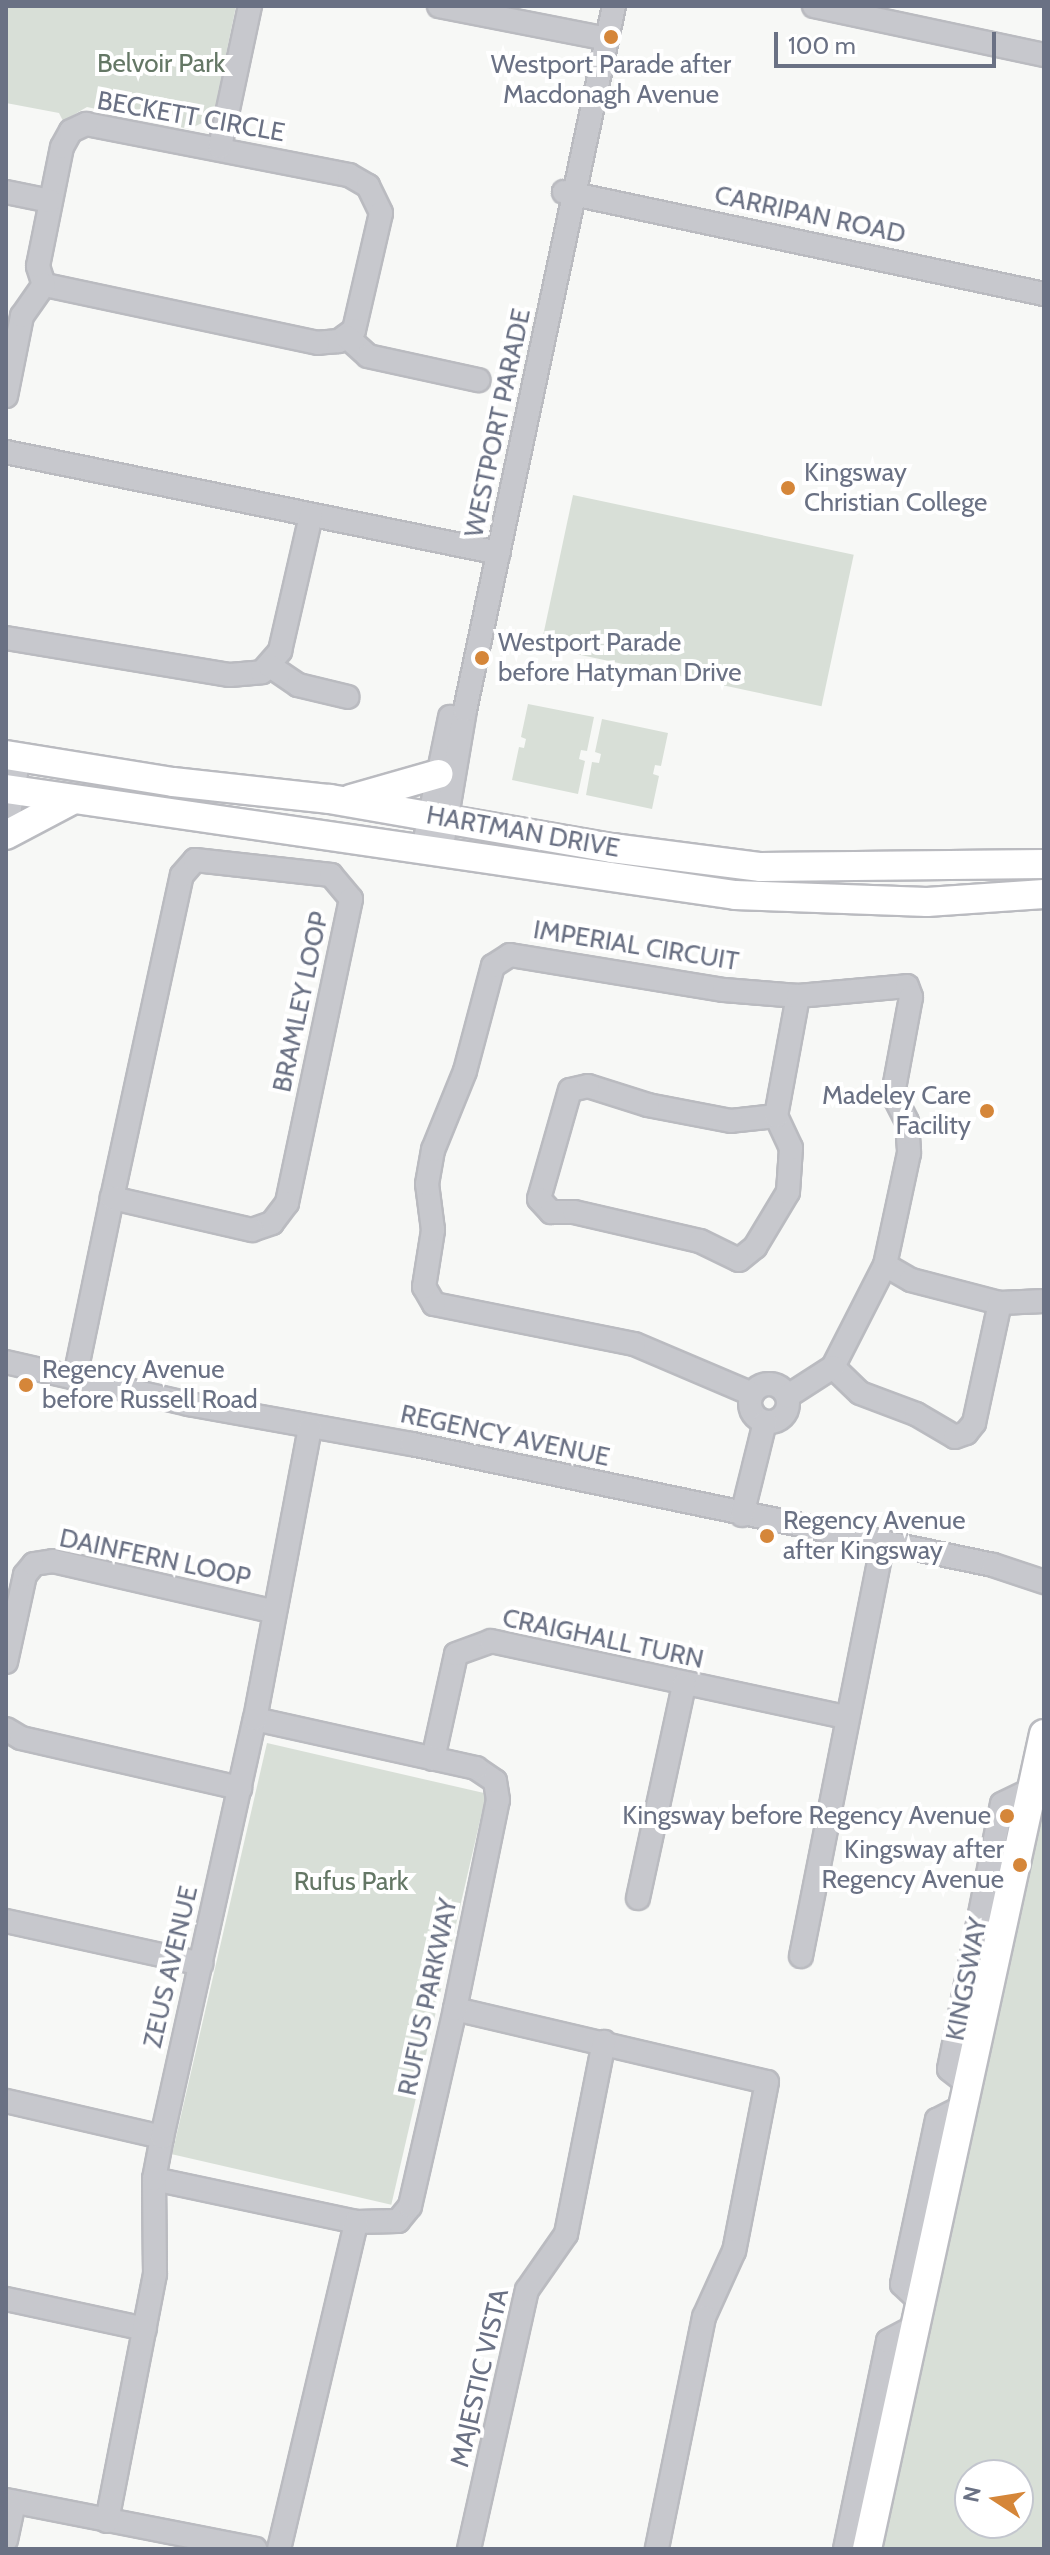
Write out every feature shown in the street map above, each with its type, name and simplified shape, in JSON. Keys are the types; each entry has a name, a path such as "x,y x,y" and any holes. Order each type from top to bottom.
{"main road":[{"name":"HARTMAN DRIVE","path":"13,756 173,782 343,801 761,867 1044,864"},
{"path":"343,801 438,774"},
{"name":"HARTMAN DRIVE","path":"10,790 735,895 927,902 1044,894"},
{"path":"6,833 72,800"},
{"name":"KINGSWAY","path":"867,2549 1044,1734"}],"street":[{"path":"220,147 250,6"},
{"path":"439,6 602,38"},
{"name":"WESTPORT PARADE","path":"432,850 492,552 572,187 602,38 604,6"},
{"name":"WESTPORT PARADE","path":"602,38 614,6"},
{"path":"814,6 1044,55"},
{"path":"886,6 1044,41"},
{"name":"BECKETT CIRCLE","path":"44,285 38,266 62,147 78,126 102,124 349,175 375,194 381,213 359,321 347,337"},
{"name":"CARRIPAN ROAD","path":"572,187 1044,280"},
{"name":"CARRIPAN ROAD","path":"572,187 1044,294"},
{"path":"6,192 50,201"},
{"path":"6,396 22,316 44,285 318,343 347,337 368,356 478,380"},
{"path":"6,452 492,552"},
{"path":"6,638 243,676 270,666 280,651 311,516"},
{"name":"WESTPORT PARADE","path":"438,818 438,774 492,552"},
{"path":"270,666 298,685 348,697"},
{"path":"6,833 13,756"},
{"name":"BRAMLEY LOOP","path":"75,1377 112,1198 182,875 195,860 206,860 331,875 351,899 287,1203 272,1223 252,1230 112,1198"},
{"name":"IMPERIAL CIRCUIT","path":"788,1396 771,1383 752,1394 634,1344 434,1304 424,1287 433,1230 427,1184 433,1150 465,1071 493,966 510,955 724,990 798,996 907,986 911,997 893,1094 907,1122 909,1153 885,1265 833,1367"},
{"path":"776,1116 731,1121 648,1105 588,1086 570,1090 563,1100 539,1199 551,1212 587,1214 700,1241 739,1260 755,1247 788,1192 791,1148 776,1116 798,996"},
{"path":"885,1265 911,1280 1000,1303 1044,1301"},
{"path":"765,1422 784,1416 788,1396 833,1367 860,1393 916,1414 955,1437 966,1433 974,1423 1000,1303"},
{"name":"REGENCY AVENUE","path":"6,1362 310,1428 412,1444 993,1565 1044,1582"},
{"path":"752,1394 751,1407 765,1422"},
{"path":"742,1515 765,1422"},
{"name":"ZEUS AVENUE","path":"107,2521 155,2274 154,2179 255,1719 272,1611 310,1428"},
{"path":"801,1956 883,1542"},
{"name":"DAINFERN LOOP","path":"6,1662 25,1575 34,1564 53,1561 272,1611"},
{"name":"REGENCY AVENUE","path":"993,1565 1044,1569"},
{"name":"CRAIGHALL TURN","path":"433,1759 456,1654 491,1641 684,1685 846,1717"},
{"path":"638,1898 684,1685"},
{"name":"RUFUS PARKWAY","path":"154,2179 356,2222 390,2225 410,2206 455,2009 498,1800 495,1781 483,1770 255,1719"},
{"path":"6,1729 21,1738 240,1788"},
{"path":"6,1921 201,1964"},
{"path":"455,2009 767,2082 734,2251 704,2317 657,2549"},
{"name":"MAJESTIC VISTA","path":"469,2549 527,2290 566,2234 604,2042"},
{"path":"6,2101 162,2137"},
{"path":"279,2549 356,2222"},
{"path":"6,2299 145,2329"},
{"path":"845,2549 888,2341 918,2314"},
{"path":"6,2540 10,2501 255,2549"}],"green space":[{"name":"Belvoir Park","path":"6,6 236,6 213,118 189,129 87,107 63,121 59,113 6,103"},
{"path":"573,495 854,555 822,706 541,647"},
{"path":"528,704 594,717 587,751 581,750 579,759 585,761 578,794 512,780 519,747 524,748 526,739 521,737"},
{"path":"602,719 668,733 661,766 655,765 653,774 659,776 652,809 586,795 592,762 599,763 601,754 595,752"},
{"name":"Rufus Park","path":"267,1743 486,1794 391,2205 172,2154"},
{"path":"1044,1797 1044,2549 879,2549"}],"place":[{"name":"Westport Parade after Macdonagh Avenue","path":"611,37"},
{"name":"Kingsway Christian College","path":"788,488"},
{"name":"Westport Parade before Hatyman Drive","path":"482,658"},
{"name":"Madeley Care Facility","path":"987,1111"},
{"name":"Regency Avenue before Russell Road","path":"26,1385"},
{"name":"Regency Avenue after Kingsway","path":"767,1536"},
{"name":"Kingsway before Regency Avenue","path":"1007,1816"},
{"name":"Kingsway after Regency Avenue","path":"1020,1865"}]}
